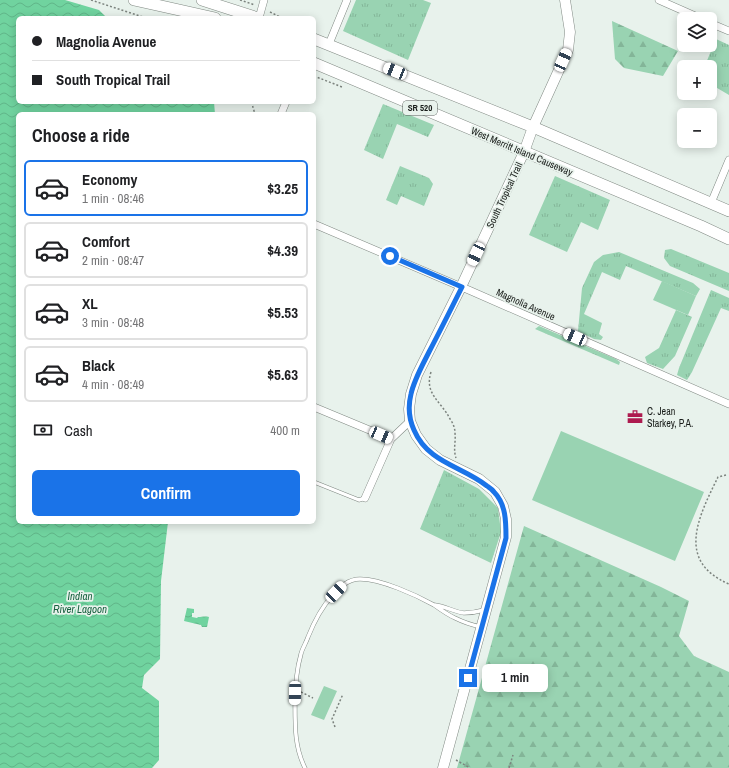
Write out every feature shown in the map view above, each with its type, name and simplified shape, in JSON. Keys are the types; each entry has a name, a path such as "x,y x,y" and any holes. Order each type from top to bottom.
{"main road":[{"path":"133,0 179,16"},
{"path":"133,0 206,16"},
{"path":"202,0 253,16"},
{"name":"SR 520","path":"316,39 533,127 729,211"},
{"name":"West Merritt Island Causeway","path":"316,64 729,239"}],"street":[{"path":"260,16 264,0"},
{"path":"328,44 347,0"},
{"name":"South Tropical Trail","path":"443,768 506,538 506,519 503,506 495,492 479,479 440,460 426,449 416,435 410,421 409,409 411,394 417,375 462,287 524,152 533,127 568,50 570,32 565,0"},
{"path":"659,0 686,12"},
{"path":"717,26 729,31"},
{"path":"711,203 729,160"},
{"name":"Magnolia Avenue","path":"316,225 729,404"},
{"path":"316,408 391,439"},
{"path":"364,498 391,439 410,421"}],"lane":[{"path":"316,483 359,500 364,498"},
{"path":"305,768 301,760 295,732 297,673 301,653 321,610 329,599 342,586 349,581 370,579 406,591 434,605 444,613 466,623 482,628"},
{"path":"434,605 463,613 487,610"}],"path":[{"path":"91,0 140,16"},
{"path":"430,372 428,379 430,388 437,401 448,414 454,428 454,450 456,458 459,461"},
{"path":"726,474 718,477 705,504 696,533 696,548 700,562 710,573 721,581 729,584"},
{"path":"296,689 314,698"},
{"path":"335,727 332,719 343,694"},
{"path":"447,755 470,768"},
{"path":"509,768 513,755"}],"green space":[{"path":"356,0 423,0 431,3 408,60 343,31"},
{"path":"612,21 677,52 663,76 624,68 615,59"},
{"path":"717,39 729,45 729,95 717,88 717,60 707,60 711,52 717,52"},
{"path":"383,104 434,125 428,137 397,124 383,159 364,150"},
{"path":"400,166 429,178 433,184 424,206 401,196 397,205 386,200"},
{"path":"555,176 610,200 598,230 581,222 567,252 529,235"},
{"path":"671,249 729,273 729,291 670,266 664,258 665,250"},
{"path":"619,252 693,283 700,289 696,296 626,266 620,280 602,272 584,314 602,323 599,334 603,337 601,340 594,339 578,331 582,288 594,262 603,255"},
{"path":"662,281 696,296 688,315 653,300"},
{"path":"711,290 729,298 729,311 721,308 687,380 677,375"},
{"path":"676,310 692,317 675,356 663,369 647,363 645,357 659,348"},
{"path":"539,326 616,359 620,362 619,365 535,329"},
{"path":"561,431 704,492 675,561 532,500"},
{"path":"444,470 479,489 498,508 501,532 491,563 420,529"},
{"path":"524,526 689,601 679,636 694,656 729,672 729,768 457,768"},
{"path":"324,686 337,691 324,720 311,715"}],"water":[{"name":"Indian River Lagoon","path":"0,0 65,0 99,10 105,16 16,16 16,104 214,104 215,112 16,112 16,524 168,524 161,581 160,659 144,675 142,688 159,701 159,760 152,768 0,768"},
{"path":"187,608 194,609 192,617 209,617 207,627 202,627 201,625 184,621"}],"place":[{"name":"C. Jean Starkey, P.A.","path":"635,417"}],"route":[{"path":"390,256 462,287 417,375 411,394 409,409 410,421 416,435 426,449 440,460 479,479 495,492 503,506 506,519 506,538 468,678"}]}
